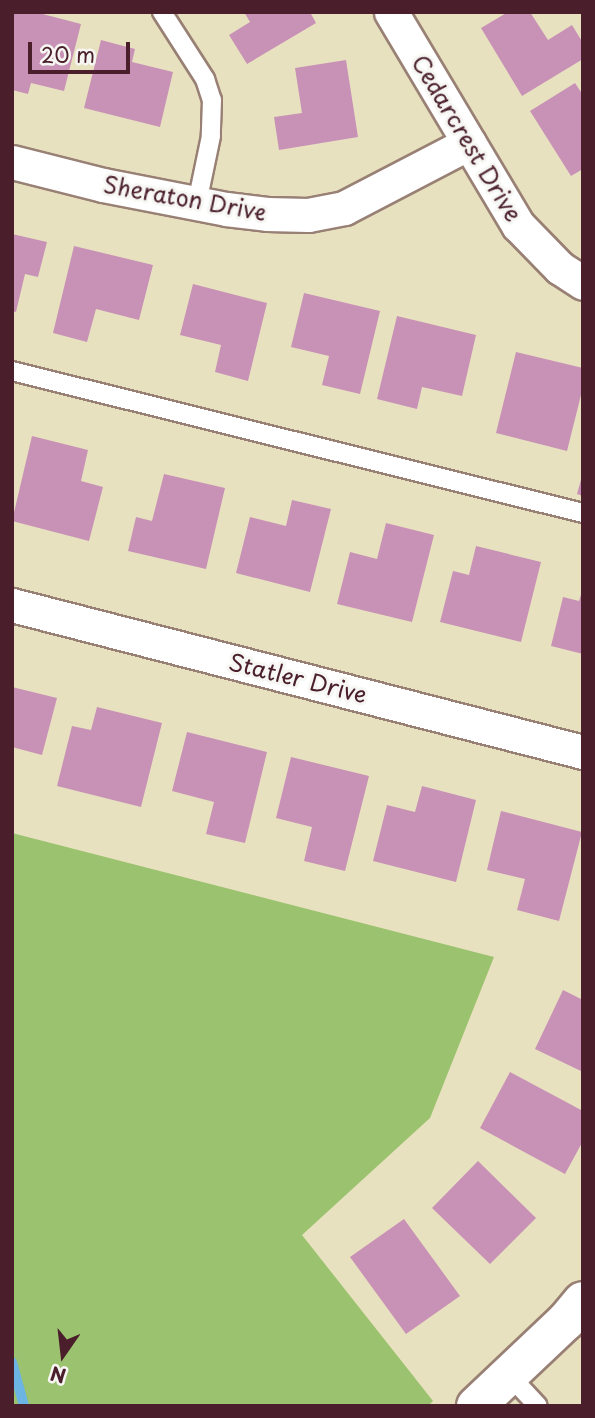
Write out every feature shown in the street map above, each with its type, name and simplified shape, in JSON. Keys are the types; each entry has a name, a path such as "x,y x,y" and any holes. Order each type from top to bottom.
{"street":[{"name":"Cedarcrest Drive","path":"391,12 518,225 560,268 583,283"},
{"name":"Sheraton Drive","path":"12,162 197,203 267,214 308,215 344,208 469,143"},
{"name":"Statler Drive","path":"12,606 583,752"},
{"path":"475,1406 583,1301"}],"lane":[{"path":"162,12 188,49 205,79 212,100 211,136 197,203"},
{"path":"12,371 583,513"},
{"path":"509,1375 538,1406"}],"green space":[{"path":"12,833 494,957 430,1118 302,1235 433,1401 428,1406 12,1406"}],"building":[{"path":"12,12 35,12 81,24 64,91 31,83 28,94 12,90"},
{"path":"244,12 310,12 316,23 247,64 229,35 250,22"},
{"path":"508,12 530,12 548,40 572,25 583,43 583,59 522,96 481,28"},
{"path":"101,40 135,49 132,62 173,72 160,127 84,108"},
{"path":"346,60 358,137 279,150 274,117 302,113 295,68"},
{"path":"575,83 583,95 583,169 571,176 530,111"},
{"path":"12,234 47,242 38,277 25,274 16,312 12,311"},
{"path":"74,246 153,265 139,320 96,309 87,342 53,333"},
{"path":"193,284 267,303 248,381 215,372 221,345 180,335"},
{"path":"304,293 380,311 360,394 322,385 329,356 291,347"},
{"path":"397,316 476,335 462,396 422,387 417,409 377,399"},
{"path":"516,352 583,368 583,387 567,451 496,433"},
{"path":"32,436 88,450 81,481 103,487 89,541 12,521"},
{"path":"164,474 225,488 206,569 128,551 136,517 152,521"},
{"path":"583,476 583,496 577,494"},
{"path":"292,500 331,509 310,592 236,573 250,517 286,526"},
{"path":"386,523 434,535 412,622 337,604 350,552 377,559"},
{"path":"476,546 541,562 521,642 440,622 453,571 469,575"},
{"path":"583,588 583,654 551,646 563,597 579,601"},
{"path":"12,687 57,698 42,755 12,747"},
{"path":"97,707 162,723 141,807 57,786 72,726 91,730"},
{"path":"187,732 267,752 245,843 206,834 214,802 172,791"},
{"path":"291,757 369,776 345,871 304,861 312,827 276,818"},
{"path":"422,786 476,800 456,882 373,861 387,805 415,812"},
{"path":"501,811 582,832 559,921 517,910 525,879 487,870"},
{"path":"563,990 583,1000 583,1072 535,1049"},
{"path":"510,1072 583,1111 583,1141 565,1174 480,1128"},
{"path":"478,1161 536,1218 490,1264 432,1208"},
{"path":"404,1219 460,1296 406,1334 350,1257"}],"waterway":[{"path":"12,1362 24,1406"}]}
